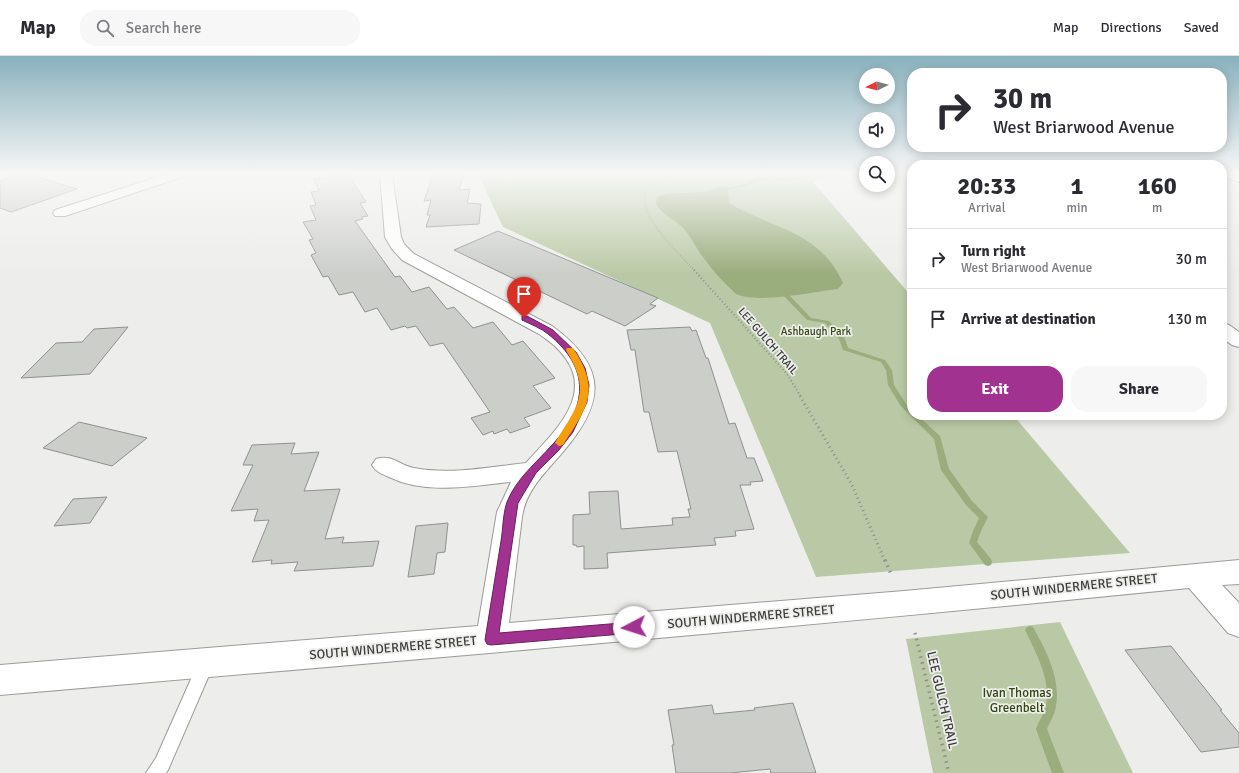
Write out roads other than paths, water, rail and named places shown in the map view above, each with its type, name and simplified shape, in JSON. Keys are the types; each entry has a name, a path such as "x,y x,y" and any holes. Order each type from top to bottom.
{"street":[{"path":"60,213 77,207"},
{"path":"390,207 393,237 397,246 408,257 550,332 573,354 581,368 585,385 583,402 578,415 568,432 556,448 532,471 512,502 491,640"},
{"path":"1228,329 1239,341"},
{"path":"384,465 407,475 425,478 532,471"},
{"name":"SOUTH WINDERMERE STREET","path":"0,680 491,640 1239,572"},
{"path":"1195,576 1239,624"}],"lane":[{"path":"155,773 162,764 206,663"}],"waterway":[{"path":"786,295 809,319 827,322 842,339 845,349 883,361 889,370 891,385 907,409"},
{"path":"918,420 937,438 945,470 969,503 984,517 973,543 988,562"},
{"path":"1030,630 1043,656 1051,686 1051,706 1041,729 1058,773"}],"park label":[{"name":"Ashbaugh Park","path":"816,331"},
{"name":"Ivan Thomas Greenbelt","path":"1017,700"}]}
